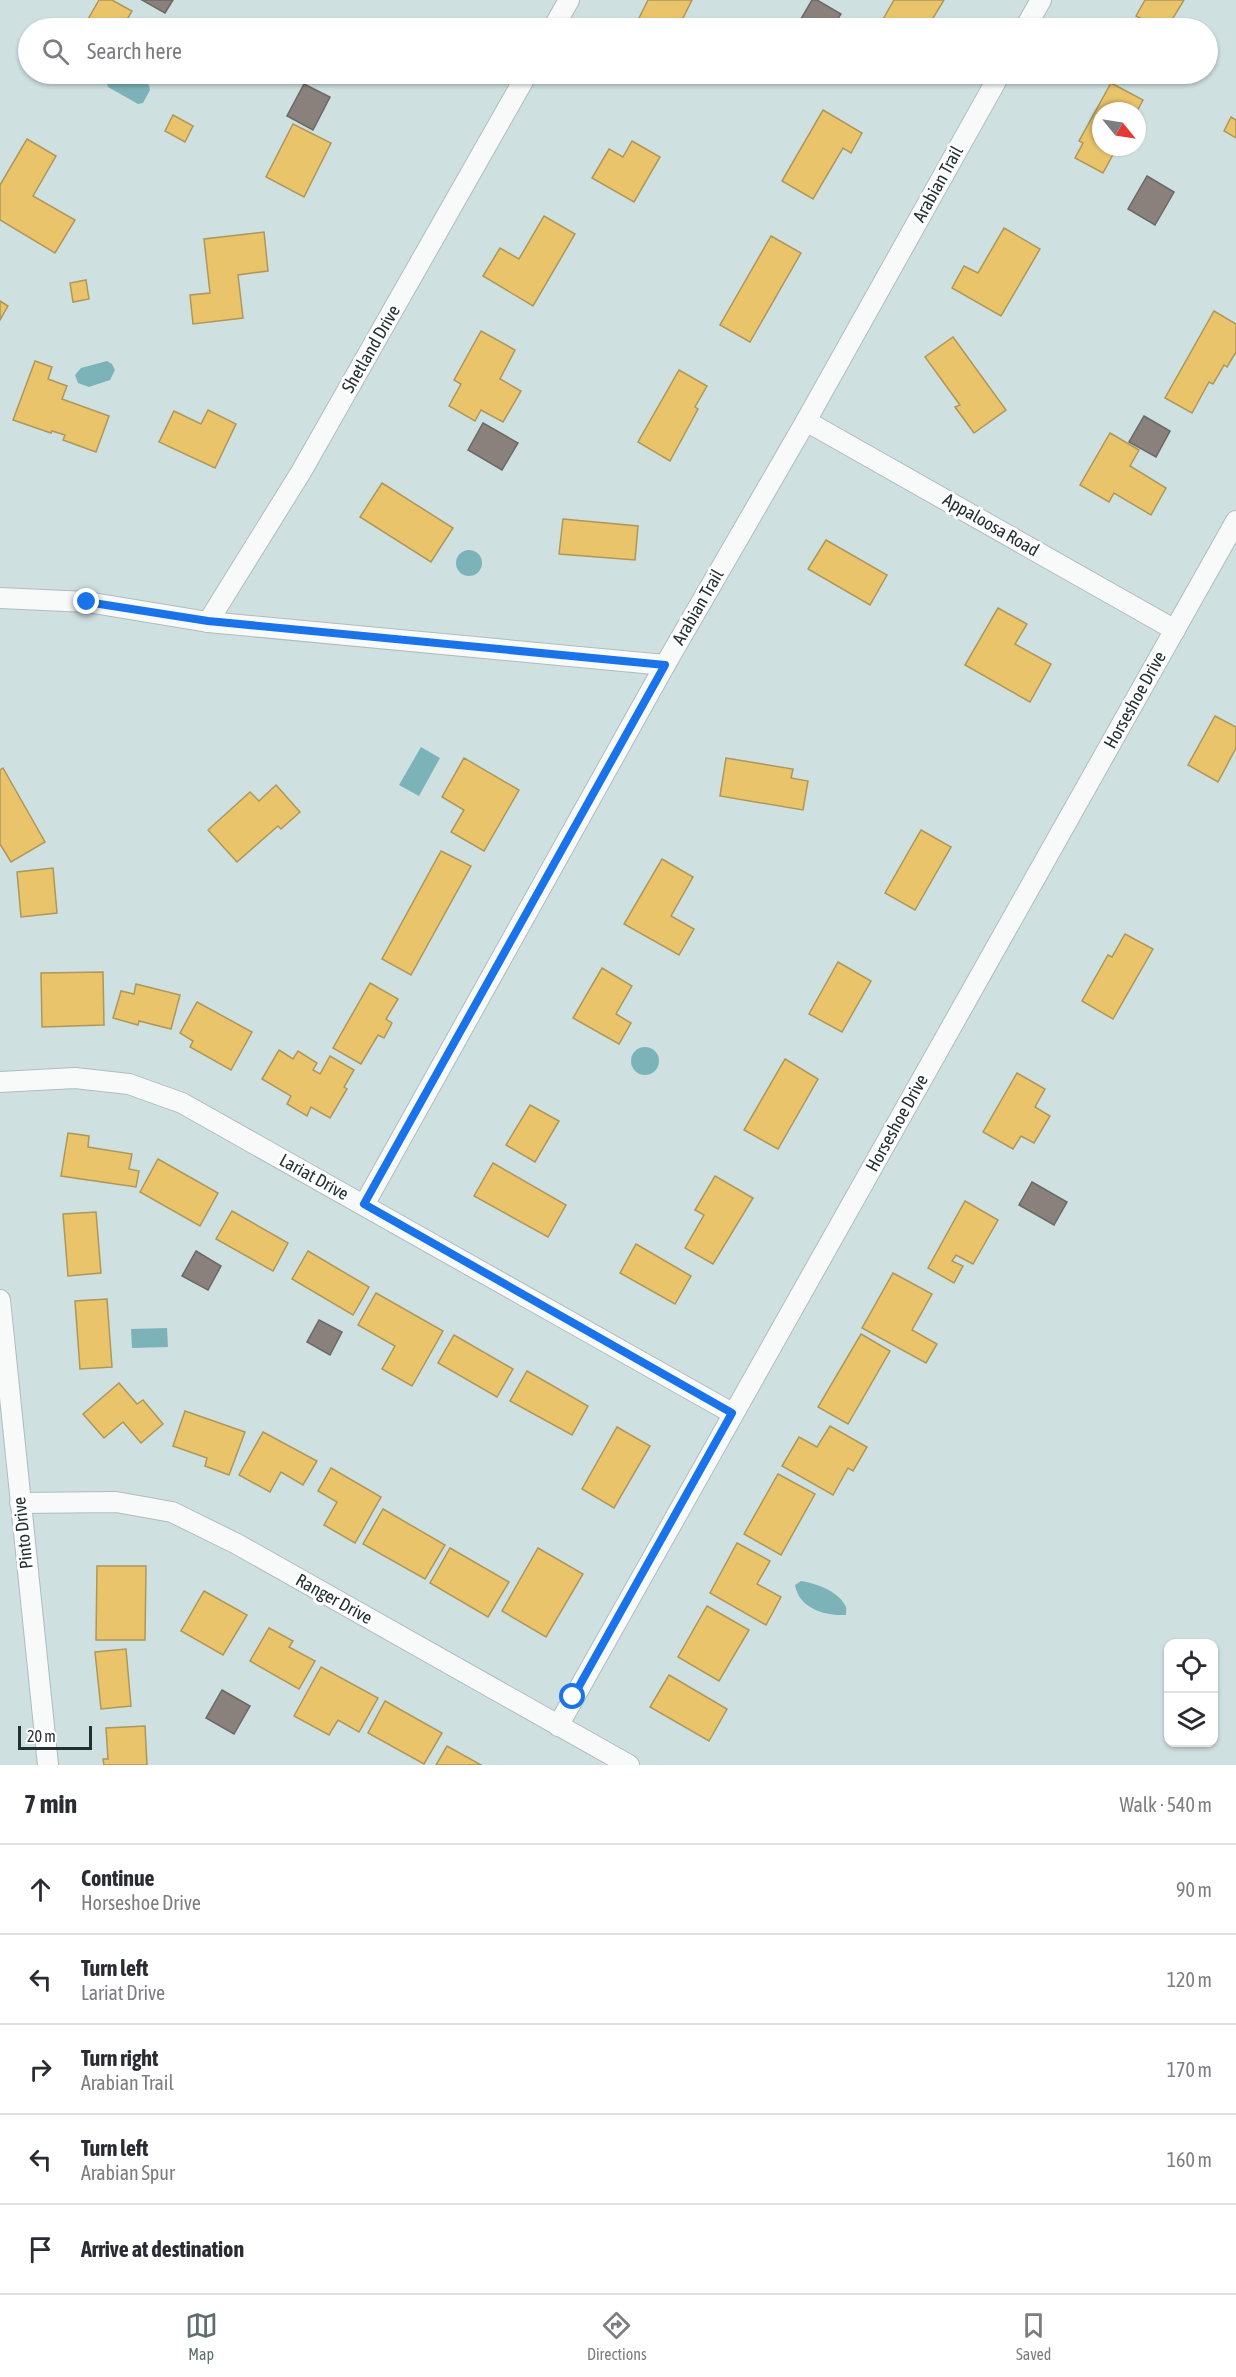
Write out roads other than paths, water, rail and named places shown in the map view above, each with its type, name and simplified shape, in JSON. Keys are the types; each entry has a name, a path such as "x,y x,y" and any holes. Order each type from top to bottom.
{"street":[{"path":"558,18 568,0"},
{"path":"1031,18 1041,0"},
{"name":"Shetland Drive","path":"208,621 301,472 521,84"},
{"name":"Arabian Trail","path":"364,1204 665,665 806,421 994,84"},
{"name":"Appaloosa Road","path":"806,421 1175,630"},
{"name":"Horseshoe Drive","path":"558,1726 732,1413 1236,521"},
{"path":"0,598 87,602 208,621 665,665"},
{"name":"Lariat Drive","path":"0,1082 75,1078 129,1084 182,1103 732,1413"},
{"name":"Pinto Drive","path":"0,1300 48,1765"},
{"name":"Ranger Drive","path":"20,1503 116,1502 172,1512 237,1544 628,1765"}],"water":[{"path":"107,84 147,84 150,90 143,103 138,104 108,87"},
{"path":"107,361 115,370 110,380 89,387 78,383 75,375 81,368"},
{"path":"469,550 478,554 482,563 478,572 469,576 460,572 456,563 460,554"},
{"path":"421,747 440,758 419,796 399,785"},
{"path":"645,1047 655,1051 659,1061 655,1071 645,1075 635,1071 631,1061 635,1051"},
{"path":"167,1328 168,1347 132,1348 131,1329"},
{"path":"801,1581 832,1592 846,1606 846,1615 822,1612 808,1605 802,1600 795,1585"}]}
